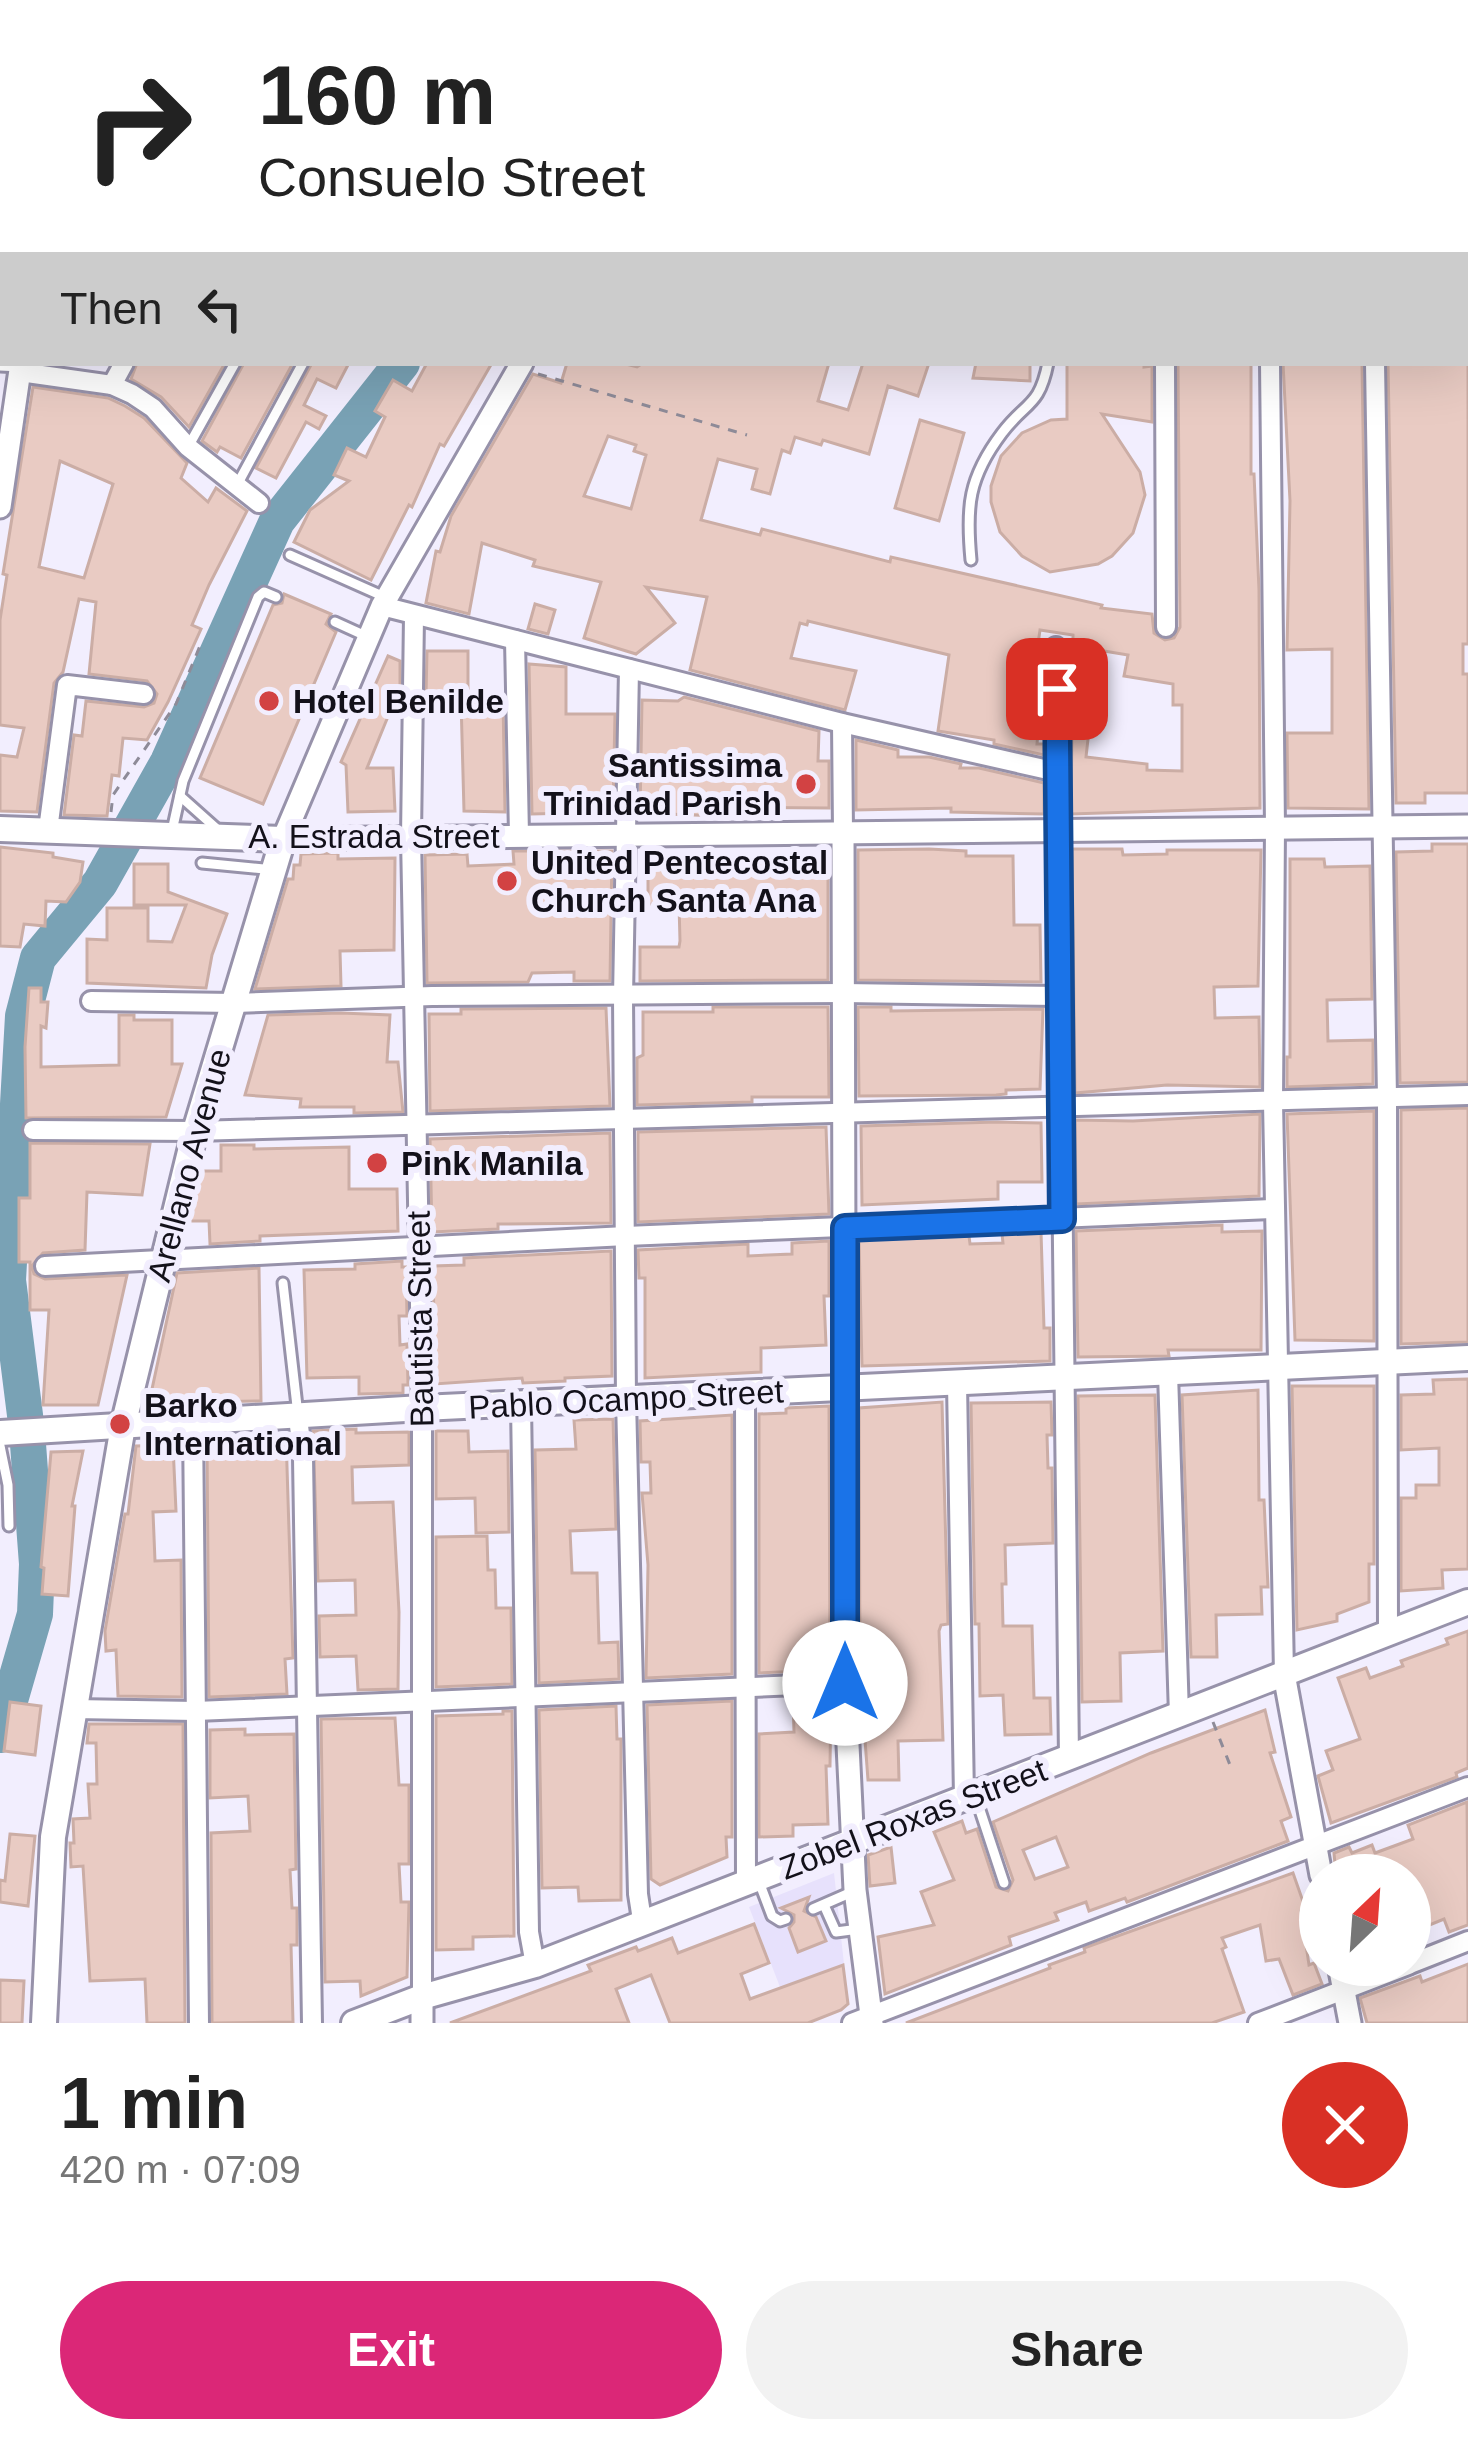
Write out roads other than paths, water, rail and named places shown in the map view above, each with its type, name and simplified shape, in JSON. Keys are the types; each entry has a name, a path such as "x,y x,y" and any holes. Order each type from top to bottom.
{"main road":[{"name":"A. Estrada Street","path":"0,829 283,839"},
{"name":"Arellano Avenue","path":"44,2023 53,1838 124,1426 195,1131 283,839"},
{"name":"Pablo Ocampo Street","path":"2,1438 44,1430 422,1408 1468,1358"},
{"name":"Zobel Roxas Street","path":"354,2023 422,2010 642,1920 852,1844 1468,1602"}],"street":[{"path":"112,385 122,366"},
{"name":"Arellano Avenue","path":"283,839 384,602 520,366"},
{"path":"1165,366 1166,627"},
{"path":"1270,366 1274,1209 1283,1674 1318,1854"},
{"path":"1375,366 1388,1098 1388,1634"},
{"path":"0,507 16,367 112,385 153,408 188,447 259,503"},
{"path":"384,602 414,616 1058,772"},
{"name":"Bautista Street","path":"414,616 411,837 422,1408 422,2010"},
{"path":"515,640 519,835"},
{"path":"1056,647 1069,1758"},
{"path":"628,669 623,997 626,1399 642,1920"},
{"path":"48,830 67,685 144,694"},
{"path":"842,723 845,1683 865,2020 1468,1786"},
{"name":"A. Estrada Street","path":"283,839 1468,826"},
{"path":"91,1001 844,993 1060,996"},
{"path":"33,1130 195,1131 1468,1095"},
{"path":"45,1266 1274,1209"},
{"path":"1168,1373 1179,1715"},
{"path":"957,1383 969,1797"},
{"path":"745,1394 745,1687 752,1881"},
{"path":"521,1404 524,1697 530,1933 535,1965"},
{"path":"298,1418 303,1458 312,2023"},
{"path":"193,1423 199,2023"},
{"path":"74,1709 196,1712 845,1683"},
{"path":"1431,1956 1468,1941"},
{"path":"1343,1986 1350,2023"},
{"path":"1258,2023 1356,1986"}],"lane":[{"path":"188,447 234,366"},
{"path":"237,485 301,366"},
{"path":"971,560 967,507 979,473 1002,434 1042,391 1047,366"},
{"path":"290,555 384,602"},
{"path":"159,834 180,796 258,597 264,592 276,597"},
{"path":"334,622 368,638"},
{"path":"180,796 225,837"},
{"path":"202,863 274,870"},
{"path":"283,1283 298,1418"},
{"path":"2,1438 9,1526"},
{"path":"969,1797 1004,1883"},
{"path":"752,1881 772,1916 785,1919"},
{"path":"855,1890 819,1907 836,1932 860,1928"}],"waterway":[{"path":"0,1735 35,1614 37,1564 27,1431 8,1280 23,1016 38,958 100,883 168,762 277,521 400,366"}],"place":[{"name":"Hotel Benilde","path":"269,701"},
{"name":"Santissima Trinidad Parish","path":"806,784"},
{"name":"United Pentecostal Church Santa Ana","path":"507,881"},
{"name":"Pink Manila","path":"377,1163"},
{"name":"Barko International","path":"120,1424"}]}
